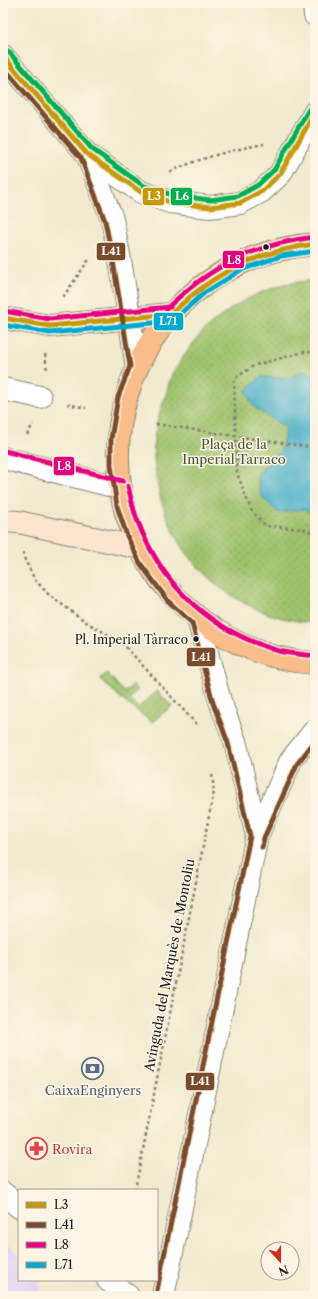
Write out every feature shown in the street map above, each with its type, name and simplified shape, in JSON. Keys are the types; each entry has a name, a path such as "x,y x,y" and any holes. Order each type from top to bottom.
{"main road":[{"path":"315,244 279,250 238,264 224,271 200,287 171,314 152,339 137,367 125,399 120,428 118,464 121,488 128,519 141,548 158,578 173,596 198,618 220,633 256,651 294,661 315,663"},
{"path":"3,318 50,326 171,314"},
{"path":"3,521 18,522 141,548"}],"street":[{"path":"314,3 315,15"},
{"path":"3,56 87,154 141,192 170,202 210,207 240,203 262,191 280,174 315,112"},
{"path":"87,154 112,219 137,367"},
{"path":"3,389 40,397"},
{"path":"3,458 121,488"},
{"path":"198,618 220,701 235,740 257,836"},
{"path":"163,1296 257,836 291,760 315,730"},
{"path":"3,1193 18,1206"},
{"path":"109,1281 128,1296"}],"path":[{"path":"168,173 235,150 271,142"},
{"path":"62,299 94,254"},
{"path":"46,347 45,362 48,377"},
{"path":"315,357 308,351 255,365 234,379 238,473 250,510 266,526 304,529 315,534"},
{"path":"63,403 86,408"},
{"path":"156,424 315,448"},
{"path":"22,548 25,560 35,580 50,596 89,624 124,646 197,724 200,730"},
{"name":"Avinguda del Marquès de Montoliu","path":"134,1189 214,791 212,770"}],"shaded area":[{"path":"3,1241 18,1253 18,1281 38,1281 44,1296 3,1296"}],"green space":[{"name":"Plaça de la Imperial Tarraco","path":"315,280 315,623 286,619 258,610 233,597 211,580 192,559 176,536 164,510 157,481 154,461 154,446 158,420 172,374 190,347 201,334 228,311 258,294 292,283"},
{"path":"107,673 124,692 133,685 138,690 129,698 138,708 157,691 172,706 152,722 125,702 100,679"}],"water":[{"path":"303,371 315,376 315,517 304,509 278,513 261,496 257,475 281,449 286,428 254,407 246,391 261,377 289,378"}],"transit line":[{"name":"L6","path":"8,51 92,149 144,186 172,195 210,200 238,196 258,185 274,170 309,109"},
{"name":"L3","path":"3,56 87,154 141,192 170,202 210,207 240,203 262,191 280,174 315,112"},
{"name":"L41","path":"3,67 81,158 105,221 130,366 118,397 111,439 111,465 117,506 127,536 140,563 168,601 192,623 213,703 228,743 250,836 156,1295"},
{"name":"L8","path":"166,309 199,281 216,269 234,260 271,246 314,237"},
{"name":"L3","path":"171,314 204,286 237,266 273,252 315,244"},
{"name":"L71","path":"3,325 50,333 172,321 204,293 241,270 281,256 315,251"},
{"name":"L8","path":"4,311 50,319 170,307"},
{"name":"L3","path":"3,318 50,326 171,314"},
{"name":"L8","path":"5,451 123,481"},
{"name":"L8","path":"128,486 136,518 148,545 161,567 192,603 211,619 232,632 254,642 283,652 315,656"},
{"name":"L41","path":"262,847 264,838 297,764 315,741"}],"place":[{"name":"Pl. Imperial Tàrraco","path":"196,639"},
{"name":"CaixaEnginyers","path":"93,1068"},
{"name":"Rovira","path":"36,1149"}]}
